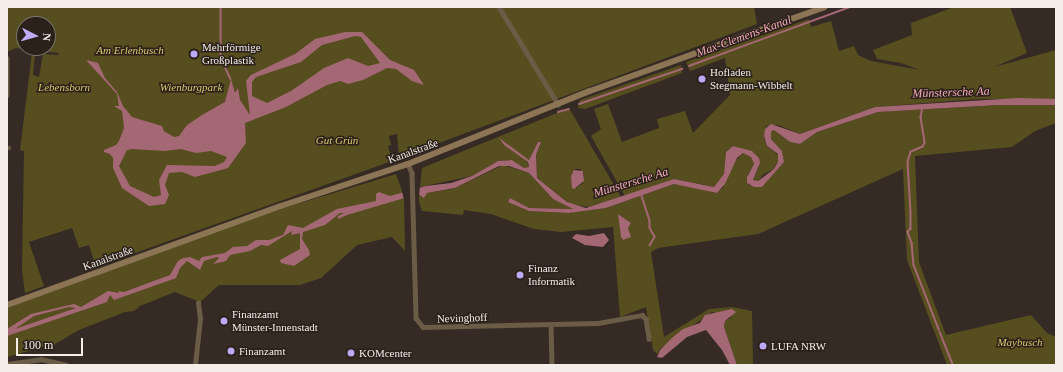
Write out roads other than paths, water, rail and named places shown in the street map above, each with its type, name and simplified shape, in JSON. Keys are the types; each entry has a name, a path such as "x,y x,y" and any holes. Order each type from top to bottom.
{"main road":[{"name":"Kanalstraße","path":"7,305 281,206 408,164 558,104 824,7"}],"street":[{"path":"499,7 558,104"},
{"path":"7,58 7,95"},
{"name":"Nevinghoff","path":"408,164 412,182 411,204 416,318 420,325 429,328 551,324 617,321 642,315 646,318 649,339"},
{"path":"195,365 200,319 198,303"},
{"path":"551,324 552,365"},
{"path":"7,364 41,359 66,365"}],"waterway":[{"path":"221,7 221,58 231,79"},
{"name":"Max-Clemens-Kanal","path":"689,66 850,7"},
{"name":"Max-Clemens-Kanal","path":"579,104 682,69"},
{"name":"Münstersche Aa","path":"923,107 921,117 925,143 923,147 911,152 908,162 911,212 911,229 908,232 912,243 914,265 939,329"},
{"name":"Max-Clemens-Kanal","path":"558,112 569,109"},
{"name":"Münstersche Aa","path":"641,193 650,221 650,228 655,237 650,246"},
{"path":"940,332 953,365"}],"place":[{"name":"Mehrförmige Großplastik","path":"194,54"},
{"name":"Hofladen Stegmann-Wibbelt","path":"702,79"},
{"name":"Finanz Informatik","path":"520,275"},
{"name":"Finanzamt Münster-Innenstadt","path":"224,321"},
{"name":"LUFA NRW","path":"763,346"},
{"name":"Finanzamt","path":"231,351"},
{"name":"KOMcenter","path":"351,353"}],"park label":[{"name":"Am Erlenbusch","path":"130,50"},
{"name":"Lebensborn","path":"64,87"},
{"name":"Wienburgpark","path":"191,87"},
{"name":"Gut Grün","path":"337,140"},
{"name":"Maybusch","path":"1020,342"}]}
